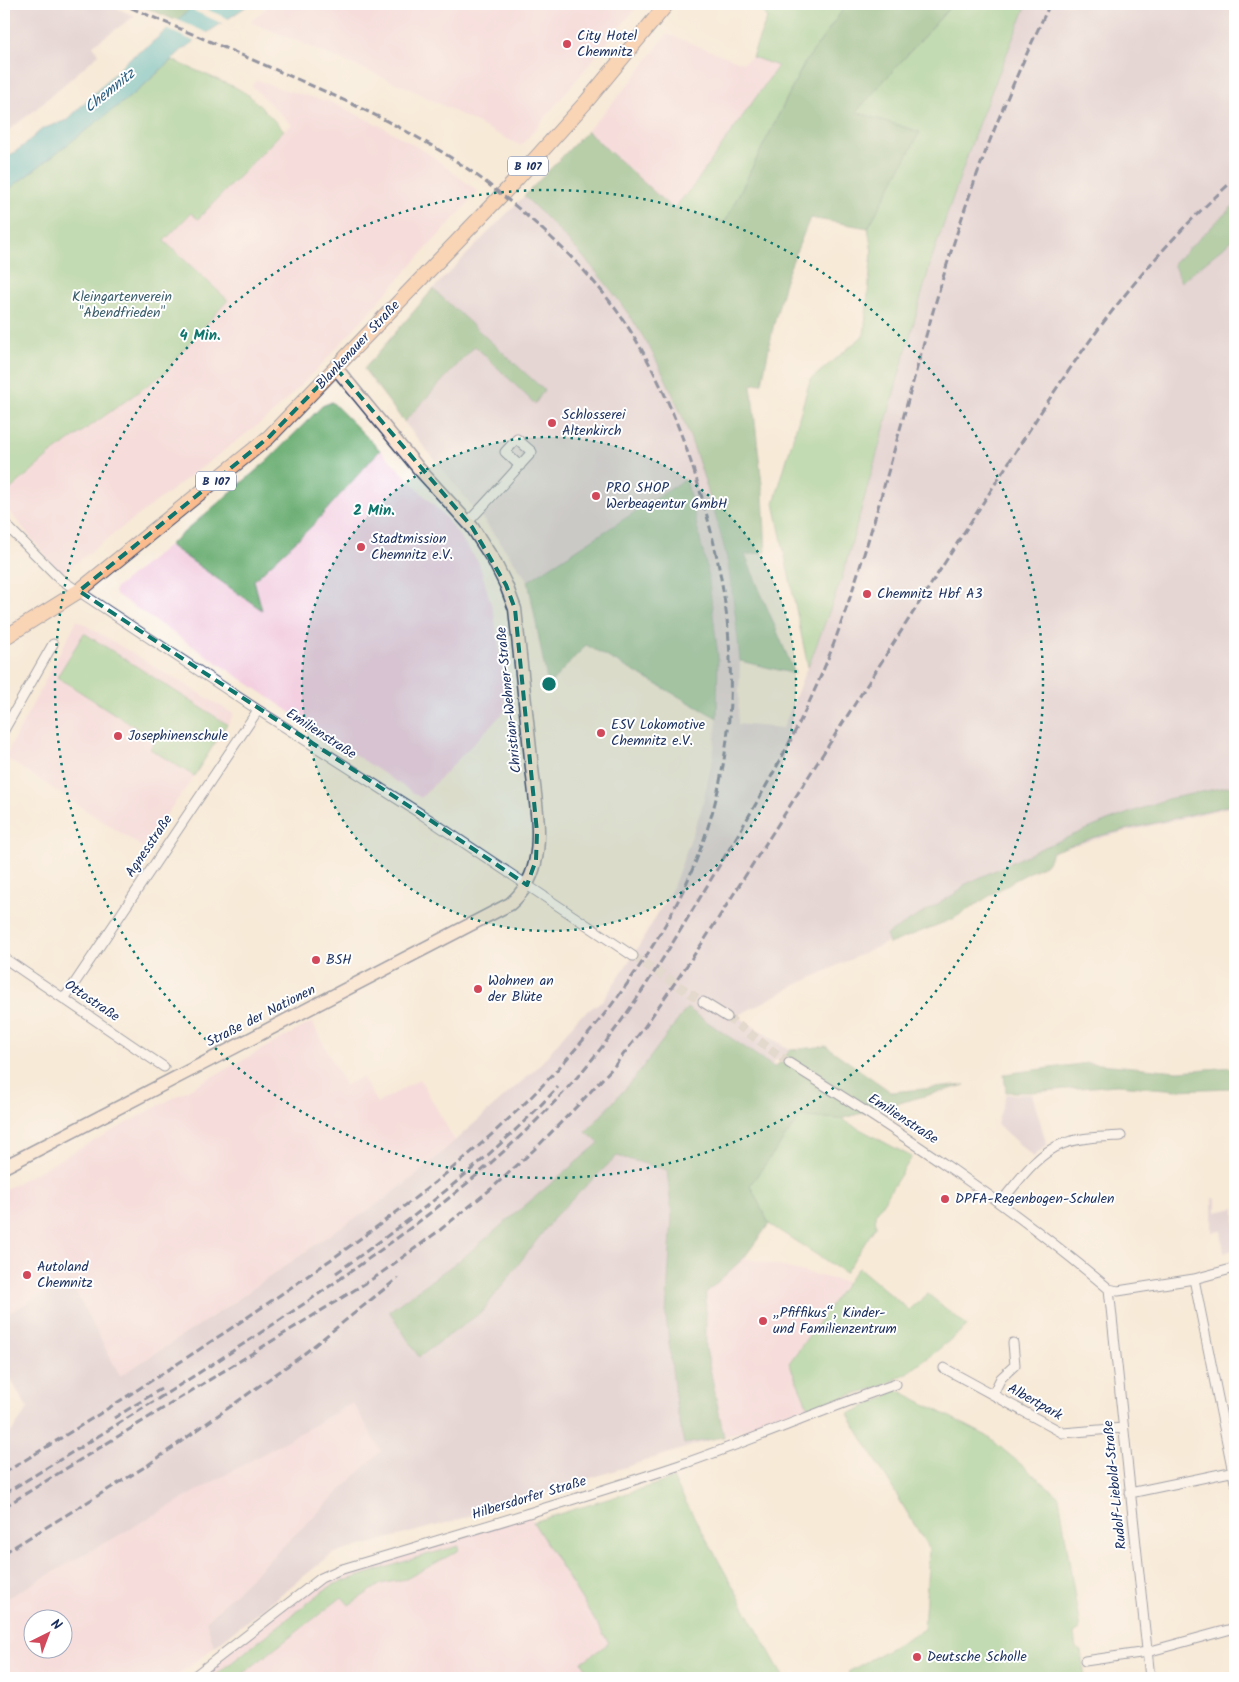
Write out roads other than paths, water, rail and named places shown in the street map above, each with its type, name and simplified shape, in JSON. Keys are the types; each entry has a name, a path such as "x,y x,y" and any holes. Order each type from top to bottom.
{"main road":[{"name":"Blankenauer Straße","path":"4,638 79,591 269,437 516,180 586,102 667,4"},
{"name":"Christian-Wehner-Straße","path":"336,368 419,469 468,522 494,561 515,609 537,832 536,860 527,885"},
{"name":"Straße der Nationen","path":"4,1168 502,909 522,894 527,885"}],"street":[{"path":"468,522 520,466"},
{"name":"Emilienstraße","path":"4,523 60,579 258,710 421,814 633,956"},
{"path":"4,730 53,644"},
{"name":"Agnesstraße","path":"64,999 258,710"},
{"name":"Ottostraße","path":"4,958 164,1067"},
{"path":"703,1002 727,1017"},
{"name":"Emilienstraße","path":"789,1063 874,1116 1000,1203 1109,1289"},
{"path":"1000,1203 1034,1164 1050,1149 1076,1140 1121,1136"},
{"path":"1109,1289 1118,1291 1194,1279 1235,1268"},
{"path":"1194,1279 1235,1482"},
{"name":"Rudolf-Liebold-Straße","path":"1109,1289 1150,1678"},
{"name":"Albertpark","path":"993,1394 1001,1378 1015,1365 1013,1343"},
{"name":"Albertpark","path":"944,1368 1063,1433 1123,1428"},
{"name":"Hilbersdorfer Straße","path":"192,1678 321,1578 339,1570 487,1526 680,1465 833,1406 896,1384"},
{"path":"1130,1493 1234,1471"},
{"path":"1085,1661 1147,1652 1235,1628"}],"water":[{"name":"Chemnitz","path":"196,4 250,4 182,50 140,89 4,193 5,159 42,129 67,120 130,58 148,46"}],"tunnel":[{"path":"633,956 703,1002"},
{"path":"727,1017 789,1063"}],"railway":[{"path":"4,1473 194,1353 377,1227 479,1146 542,1085 590,1032 624,988 669,918 693,868 709,823 721,778 728,733 730,688 729,642 716,551 704,505 684,441 667,400 636,340 604,294 567,253 526,215 483,180 439,150 393,124 345,101 122,4"},
{"path":"4,1494 239,1347 317,1295 418,1222 483,1170 544,1113 593,1059 631,1007 733,843 781,759 822,673 852,593 868,542 941,284 977,174 999,117 1050,4"},
{"path":"4,1507 377,1276 440,1230 491,1189 536,1148 580,1103 616,1064 643,1029 705,939 1037,418 1081,353 1128,291 1153,262 1206,205 1235,179"},
{"path":"336,1273 452,1186 507,1138 558,1087"},
{"path":"4,1553 148,1465 300,1357 398,1278"},
{"path":"114,1418 161,1389"}],"place":[{"name":"City Hotel Chemnitz","path":"567,44"},
{"name":"Schlosserei Altenkirch","path":"552,423"},
{"name":"PRO SHOP Werbeagentur GmbH","path":"596,496"},
{"name":"Stadtmission Chemnitz e.V.","path":"361,547"},
{"name":"Chemnitz Hbf A3","path":"867,594"},
{"name":"ESV Lokomotive Chemnitz e.V.","path":"601,733"},
{"name":"Josephinenschule","path":"118,736"},
{"name":"BSH","path":"316,960"},
{"name":"Wohnen an der Blüte","path":"478,989"},
{"name":"DPFA-Regenbogen-Schulen","path":"945,1199"},
{"name":"Autoland Chemnitz","path":"27,1275"},
{"name":"„Pfiffikus“, Kinder- und Familienzentrum","path":"763,1321"},
{"name":"Deutsche Scholle","path":"917,1657"}],"park label":[{"name":"Kleingartenverein \"Abendfrieden\"","path":"122,306"}]}
